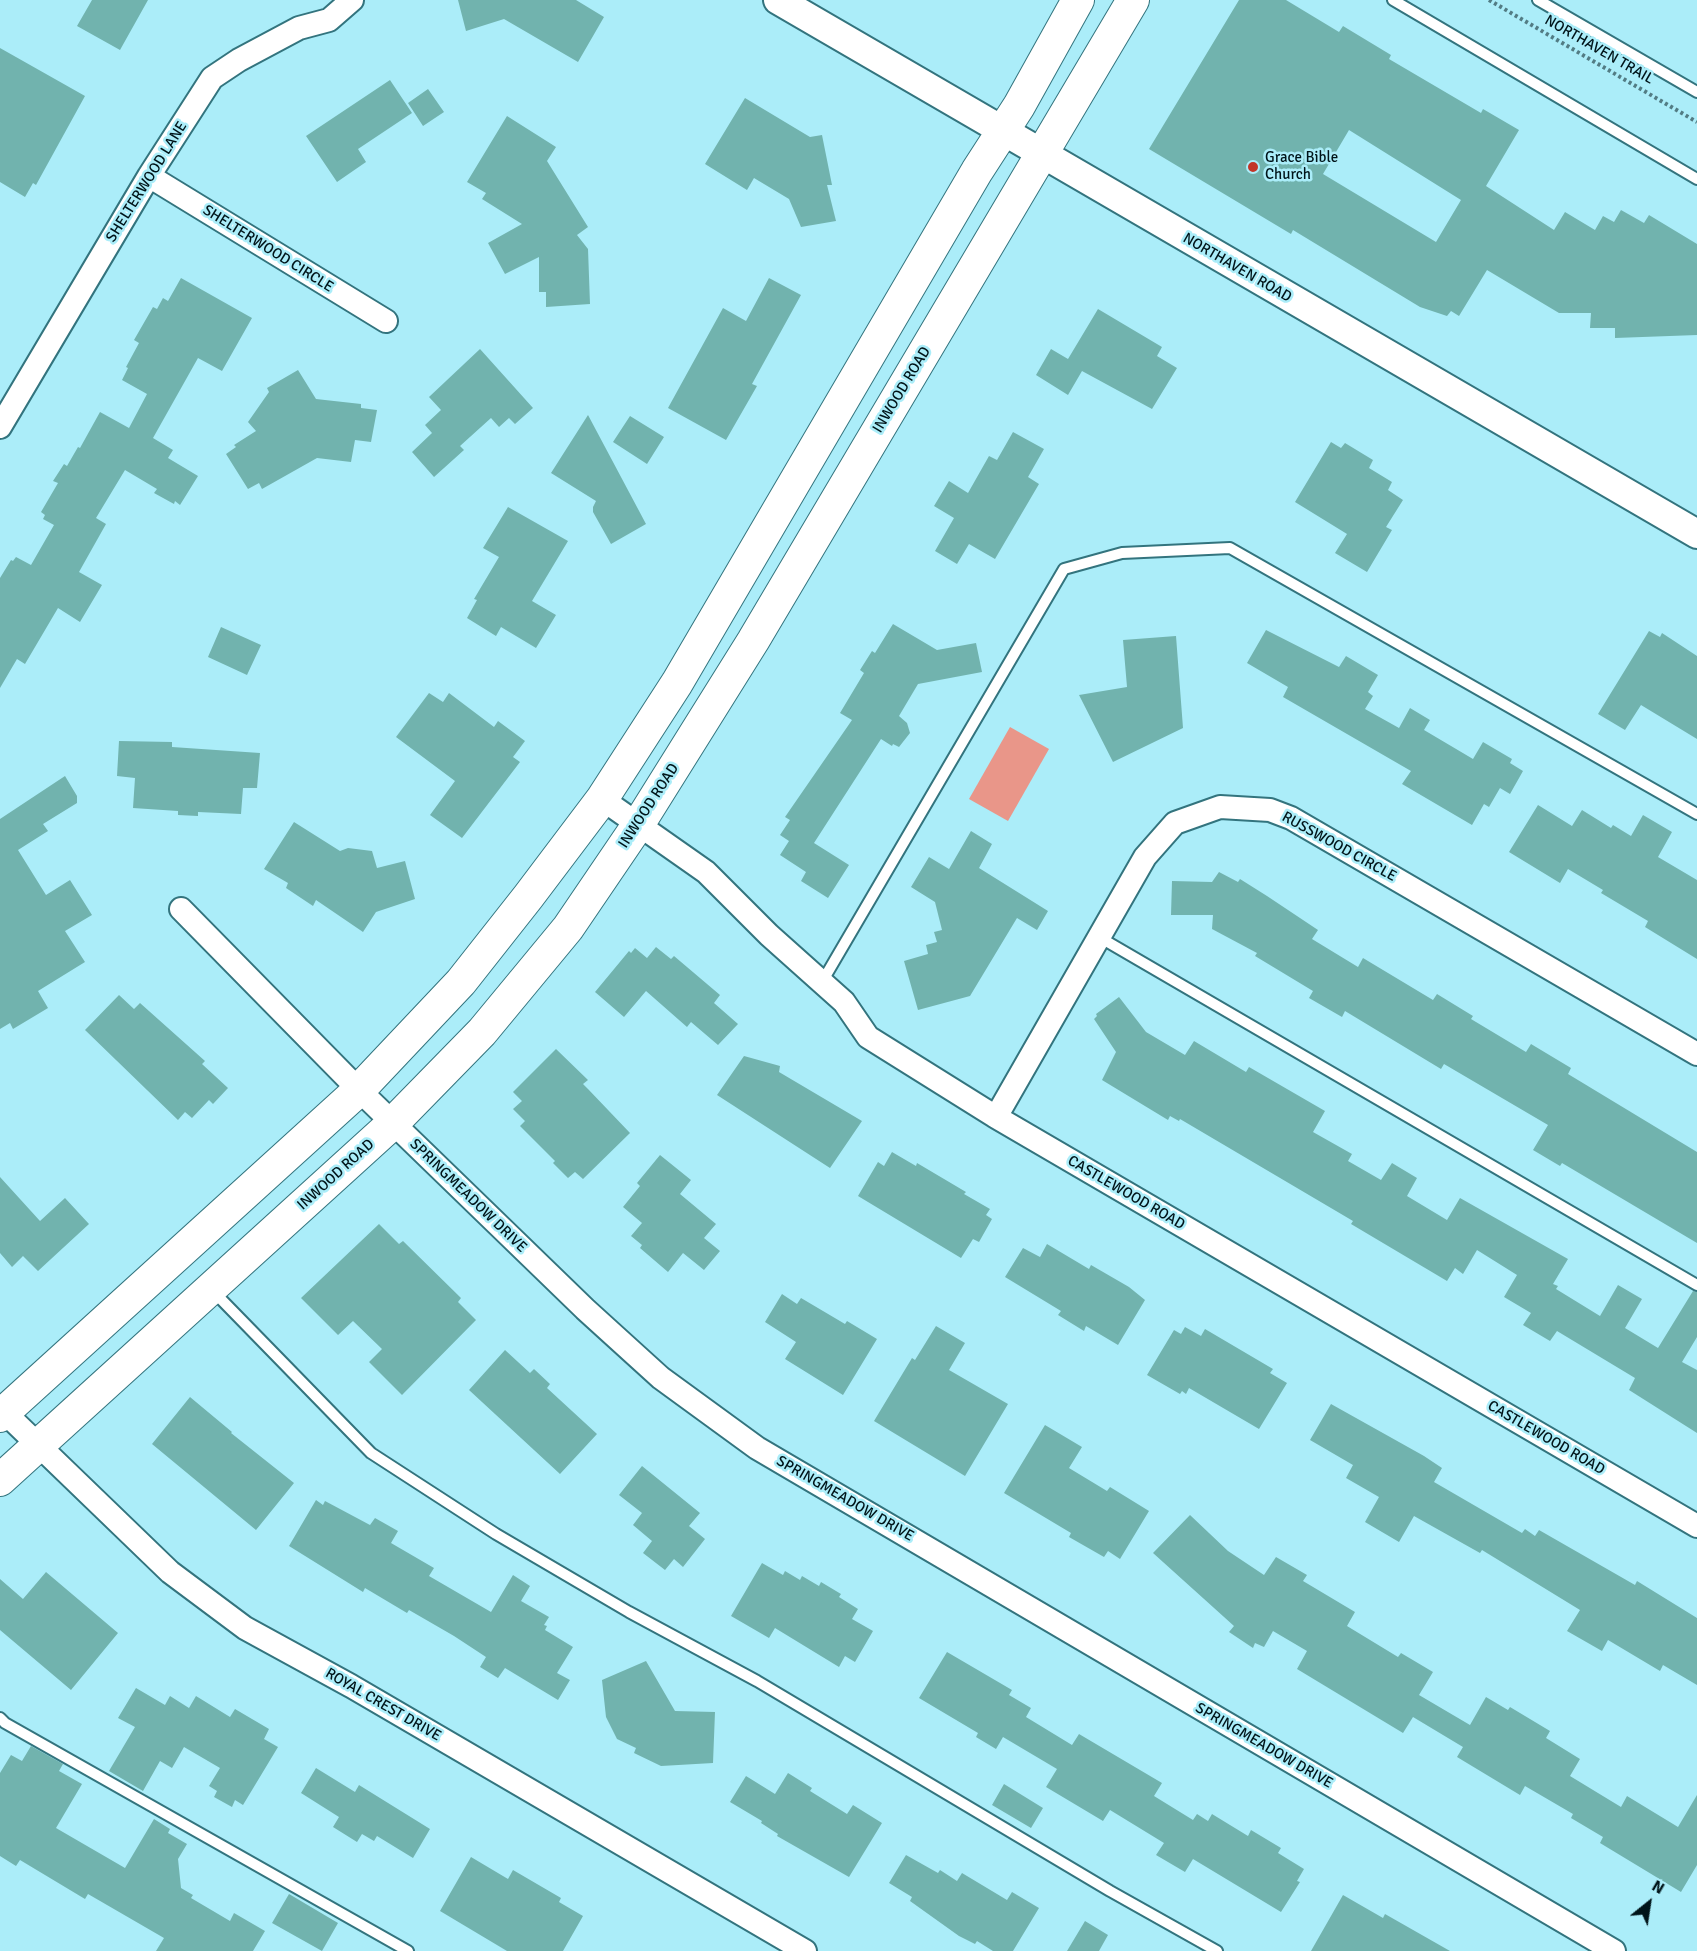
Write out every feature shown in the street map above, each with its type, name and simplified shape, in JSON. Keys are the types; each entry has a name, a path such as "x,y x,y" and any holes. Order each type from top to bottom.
{"main road":[{"path":"1,1412 359,1090 461,982 602,799 677,683 977,171 1004,132 1078,0"},
{"name":"INWOOD ROAD","path":"0,1479 393,1123 482,1032 561,936 638,825 753,641 1132,0"}],"street":[{"name":"SHELTERWOOD LANE","path":"0,427 149,176 212,78 239,60 300,28 329,20 352,0"},
{"name":"NORTHAVEN ROAD","path":"778,0 1697,534"},
{"name":"SHELTERWOOD CIRCLE","path":"149,176 386,321"},
{"name":"CASTLEWOOD ROAD","path":"602,799 706,872 769,935 844,1002 868,1037 996,1117 1697,1526"},
{"name":"RUSSWOOD CIRCLE","path":"996,1117 1145,857 1175,823 1220,807 1270,810 1291,818 1697,1054"},
{"name":"SPRINGMEADOW DRIVE","path":"182,909 359,1090 585,1310 661,1378 757,1448 1614,1951"},
{"name":"ROYAL CREST DRIVE","path":"1,1412 170,1572 245,1628 356,1689 805,1951"}],"lane":[{"path":"1393,0 1697,179"},
{"path":"1538,0 1697,92"},
{"path":"822,982 1065,569 1122,553 1230,548 1697,814"},
{"path":"1099,937 1697,1285"},
{"path":"211,1288 371,1453 496,1534 629,1612 757,1681 1110,1891 1217,1951"},
{"path":"0,1718 5,1723 408,1951"}],"path":[{"name":"NORTHAVEN TRAIL","path":"1489,0 1697,122"}],"shaded area":[{"path":"1010,727 1049,749 1008,821 969,799"}],"building":[{"path":"92,0 148,0 120,50 77,26"},
{"path":"458,0 576,0 604,17 578,62 504,19 466,31"},
{"name":"Grace Bible Church","path":"1239,0 1286,0 1339,32 1343,26 1391,55 1389,59 1481,113 1483,109 1519,130 1486,186 1554,230 1565,212 1595,230 1603,216 1614,222 1621,210 1644,223 1649,215 1697,244 1697,335 1615,338 1615,328 1590,328 1591,313 1559,313 1487,270 1459,316 1451,311 1447,316 1420,307 1293,230 1291,234 1149,149","holes":["1349,130 1461,200 1436,242 1323,174"]},
{"path":"0,48 85,96 36,185 33,183 25,197 0,182"},
{"path":"390,80 412,113 358,149 366,162 337,182 306,136"},
{"path":"428,89 444,112 423,126 408,103"},
{"path":"745,98 810,137 822,135 832,185 827,185 836,221 801,227 789,199 754,178 747,190 705,164"},
{"path":"507,116 556,147 547,161 588,227 577,235 588,249 590,304 546,307 546,292 539,292 539,257 505,274 488,243 522,224 482,199 486,193 467,182"},
{"path":"181,278 252,318 222,371 198,358 153,438 173,450 168,458 198,476 180,505 154,493 157,489 125,470 96,518 106,524 79,572 102,585 80,622 58,608 25,664 17,659 0,688 0,578 11,560 13,561 16,557 31,565 54,525 43,519 45,515 41,512 58,483 53,481 64,464 67,466 78,447 80,448 100,412 129,428 147,394 122,380 139,343 134,340 153,307 157,309 163,298 168,301"},
{"path":"769,278 801,295 752,384 757,386 726,440 668,408 723,308 746,321"},
{"path":"1098,309 1162,347 1157,356 1177,368 1152,409 1082,371 1068,395 1036,375 1051,349 1068,359"},
{"path":"480,349 533,408 515,424 509,418 499,427 491,418 460,446 464,450 434,477 412,452 432,433 425,425 441,410 429,397"},
{"path":"298,370 316,399 361,404 361,408 377,410 371,442 355,440 351,462 317,458 262,489 259,483 248,489 226,454 236,447 234,445 256,431 248,422 269,392 267,388"},
{"path":"588,415 646,524 611,544 593,512 596,501 551,473"},
{"path":"630,416 664,437 647,464 613,442"},
{"path":"1013,432 1044,449 1028,477 1039,484 995,559 969,544 957,564 935,551 954,518 934,506 949,481 968,493 989,456 997,460"},
{"path":"1331,442 1341,448 1345,443 1373,460 1369,468 1392,482 1388,490 1403,500 1386,527 1392,530 1367,572 1335,553 1347,534 1295,502"},
{"path":"508,507 568,541 532,601 556,615 536,648 501,627 496,636 467,618 477,600 474,599 499,557 483,548"},
{"path":"893,624 937,650 976,643 982,672 918,684 899,716 907,723 910,733 899,747 893,744 892,746 881,739 814,843 849,865 828,898 801,881 806,872 780,855 789,841 780,835 790,820 785,817 852,720 840,713 864,673 860,670 872,651 875,653"},
{"path":"221,627 261,645 247,675 208,657"},
{"path":"1266,630 1339,667 1346,656 1378,675 1368,692 1373,696 1365,709 1399,728 1410,708 1430,720 1424,730 1473,759 1483,742 1512,759 1510,763 1523,771 1510,794 1500,788 1489,807 1484,804 1472,825 1402,784 1411,771 1283,697 1288,687 1247,663"},
{"path":"1649,631 1660,637 1662,633 1697,656 1697,739 1641,705 1625,730 1598,714"},
{"path":"1176,636 1183,728 1113,762 1079,695 1127,687 1123,640"},
{"path":"429,693 443,702 449,693 494,727 498,721 525,741 513,757 520,762 462,838 430,815 455,781 396,737"},
{"path":"119,741 172,742 172,747 260,753 257,788 243,788 241,814 198,812 198,816 178,815 178,811 133,808 135,778 117,776"},
{"path":"65,776 77,796 77,803 43,824 48,831 18,850 46,895 70,880 92,915 65,931 85,962 38,991 48,1008 13,1029 10,1023 0,1029 0,819"},
{"path":"1538,805 1572,826 1582,810 1611,828 1613,825 1631,836 1643,815 1672,832 1658,857 1697,880 1697,959 1645,927 1648,921 1601,893 1603,890 1568,869 1560,883 1509,852"},
{"path":"294,822 340,851 348,848 372,851 377,868 405,861 415,899 376,912 363,932 316,900 313,906 286,888 288,883 264,869"},
{"path":"971,831 992,844 979,868 1048,911 1037,930 1017,918 970,996 918,1010 904,961 928,954 926,945 937,942 934,932 942,930 935,902 911,887 929,857 949,869"},
{"path":"1219,872 1238,882 1240,879 1318,930 1312,939 1358,967 1363,958 1433,1000 1437,994 1473,1016 1471,1019 1526,1052 1531,1044 1571,1068 1568,1074 1697,1152 1697,1243 1562,1163 1560,1166 1533,1150 1548,1125 1444,1064 1441,1069 1345,1011 1342,1017 1309,998 1313,991 1255,956 1257,953 1212,929 1213,915 1171,915 1172,881 1212,882"},
{"path":"656,947 671,959 674,956 720,995 714,1003 738,1024 718,1045 691,1022 687,1027 646,991 624,1017 595,992 629,951 631,953 635,948 647,958"},
{"path":"119,995 134,1009 140,1003 205,1061 202,1064 228,1088 213,1104 209,1100 192,1118 185,1112 178,1120 85,1030"},
{"path":"1119,997 1146,1032 1185,1055 1194,1041 1246,1072 1249,1067 1325,1111 1313,1132 1352,1154 1348,1161 1381,1180 1392,1163 1417,1178 1407,1196 1447,1220 1460,1198 1568,1259 1553,1284 1558,1286 1556,1289 1600,1316 1618,1285 1642,1299 1625,1328 1658,1348 1693,1291 1697,1292 1697,1337 1682,1362 1697,1370 1697,1433 1629,1390 1635,1378 1557,1331 1550,1341 1523,1325 1531,1313 1504,1297 1517,1275 1477,1250 1463,1274 1455,1268 1447,1281 1351,1224 1353,1221 1180,1119 1179,1121 1170,1116 1168,1120 1102,1080 1116,1052 1094,1019 1096,1014"},
{"path":"556,1049 588,1080 583,1084 630,1133 583,1179 575,1172 568,1178 553,1163 555,1161 520,1126 525,1121 513,1109 522,1101 513,1092"},
{"path":"744,1056 780,1066 779,1072 862,1121 830,1168 717,1095"},
{"path":"892,1152 916,1166 917,1163 990,1209 986,1215 992,1219 979,1242 973,1239 961,1258 858,1196 878,1162 884,1166"},
{"path":"660,1155 691,1180 680,1194 716,1224 704,1238 720,1251 704,1270 683,1253 668,1272 640,1248 642,1245 631,1236 642,1223 623,1207 640,1186 637,1183"},
{"path":"0,1177 40,1221 65,1198 89,1224 38,1271 23,1256 12,1267 0,1253"},
{"path":"379,1224 399,1244 403,1241 461,1298 458,1302 476,1320 402,1395 369,1362 382,1349 353,1321 338,1335 301,1298"},
{"path":"1047,1244 1089,1269 1091,1265 1129,1287 1145,1300 1118,1345 1086,1326 1084,1331 1058,1315 1061,1311 1005,1277 1023,1248 1040,1257"},
{"path":"782,1294 797,1304 801,1298 845,1324 847,1321 877,1339 843,1395 785,1359 796,1342 765,1322"},
{"path":"936,1326 965,1343 949,1370 1008,1404 965,1476 874,1421 912,1358 915,1360"},
{"path":"1185,1327 1201,1336 1205,1329 1273,1369 1270,1373 1287,1383 1259,1429 1189,1388 1186,1394 1182,1391 1180,1394 1147,1375 1174,1330 1181,1334"},
{"path":"505,1350 530,1373 534,1369 550,1384 547,1388 597,1434 560,1474 469,1390"},
{"path":"190,1397 294,1483 256,1530 152,1444"},
{"path":"1331,1404 1442,1468 1434,1482 1522,1533 1525,1529 1535,1536 1539,1530 1635,1585 1637,1581 1697,1618 1697,1685 1663,1665 1660,1671 1608,1640 1602,1651 1567,1631 1580,1610 1482,1550 1480,1553 1414,1516 1399,1542 1365,1522 1379,1497 1346,1478 1353,1465 1310,1440"},
{"path":"1045,1425 1082,1447 1069,1468 1107,1491 1110,1487 1149,1511 1120,1559 1108,1551 1104,1557 1069,1537 1071,1533 1004,1493"},
{"path":"642,1466 700,1513 689,1526 705,1539 683,1567 674,1559 665,1570 643,1553 652,1541 633,1525 642,1513 619,1495"},
{"path":"316,1500 323,1505 325,1501 370,1525 375,1518 398,1531 391,1543 434,1568 429,1576 491,1612 513,1575 530,1586 521,1601 549,1617 544,1625 547,1626 545,1630 573,1647 557,1673 570,1680 558,1700 505,1668 498,1678 480,1667 486,1657 454,1636 409,1610 407,1613 365,1588 363,1592 289,1546"},
{"path":"1190,1515 1228,1551 1264,1575 1276,1557 1307,1575 1303,1581 1355,1612 1347,1626 1398,1657 1401,1653 1433,1672 1419,1695 1470,1725 1486,1697 1508,1710 1510,1707 1550,1731 1546,1738 1580,1759 1570,1776 1621,1807 1627,1796 1678,1827 1697,1795 1697,1865 1681,1892 1600,1843 1603,1837 1571,1818 1573,1814 1525,1786 1520,1795 1457,1757 1463,1747 1413,1717 1403,1733 1297,1669 1307,1651 1273,1631 1264,1647 1255,1643 1253,1648 1229,1632 1234,1626 1153,1553"},
{"path":"762,1563 783,1575 785,1571 800,1580 802,1576 819,1586 821,1582 841,1594 839,1597 858,1609 852,1619 873,1631 855,1662 845,1656 839,1667 775,1628 769,1638 731,1616"},
{"path":"46,1572 118,1633 71,1690 0,1630 0,1579 23,1599"},
{"path":"947,1652 1012,1690 1009,1695 1031,1708 1026,1717 1072,1745 1079,1734 1162,1783 1154,1796 1193,1820 1197,1814 1208,1821 1212,1814 1248,1836 1251,1830 1281,1848 1278,1853 1304,1869 1297,1881 1300,1882 1281,1912 1193,1859 1185,1872 1156,1855 1164,1843 1110,1810 1103,1821 1046,1787 1057,1769 1003,1737 996,1749 976,1737 978,1733 919,1698"},
{"path":"646,1661 675,1711 715,1712 713,1763 661,1766 634,1753 636,1748 617,1739 606,1717 602,1680"},
{"path":"136,1688 165,1705 170,1696 189,1708 196,1696 230,1717 235,1709 269,1729 264,1739 278,1747 243,1805 235,1800 232,1807 214,1797 217,1791 209,1786 220,1768 184,1747 172,1768 160,1761 143,1791 109,1771 135,1727 118,1718"},
{"path":"31,1746 63,1764 59,1771 82,1784 56,1828 125,1868 154,1819 170,1829 168,1833 187,1844 178,1859 181,1888 193,1895 191,1898 230,1921 234,1913 265,1931 253,1951 156,1951 164,1938 88,1894 85,1899 20,1860 16,1866 0,1856 0,1773 11,1755 22,1761"},
{"path":"316,1768 355,1792 359,1785 430,1829 413,1858 377,1836 374,1841 362,1834 357,1842 333,1827 339,1817 301,1793"},
{"path":"788,1773 812,1788 810,1791 847,1814 853,1805 882,1823 849,1877 777,1836 778,1834 761,1823 762,1821 730,1802 746,1776 775,1794"},
{"path":"1004,1784 1043,1808 1031,1828 992,1805"},
{"path":"906,1855 938,1873 940,1870 957,1881 962,1873 1007,1900 1012,1892 1039,1908 1013,1951 993,1951 977,1941 975,1944 959,1936 910,1901 912,1897 889,1883"},
{"path":"471,1857 508,1879 513,1870 561,1898 559,1902 583,1916 563,1951 507,1951 440,1911"},
{"path":"289,1894 338,1923 322,1951 272,1923"},
{"path":"1343,1895 1383,1918 1385,1914 1450,1951 1311,1951"},
{"path":"1085,1921 1108,1935 1099,1951 1067,1951"}],"place":[{"name":"Grace Bible Church","path":"1253,167"}]}
